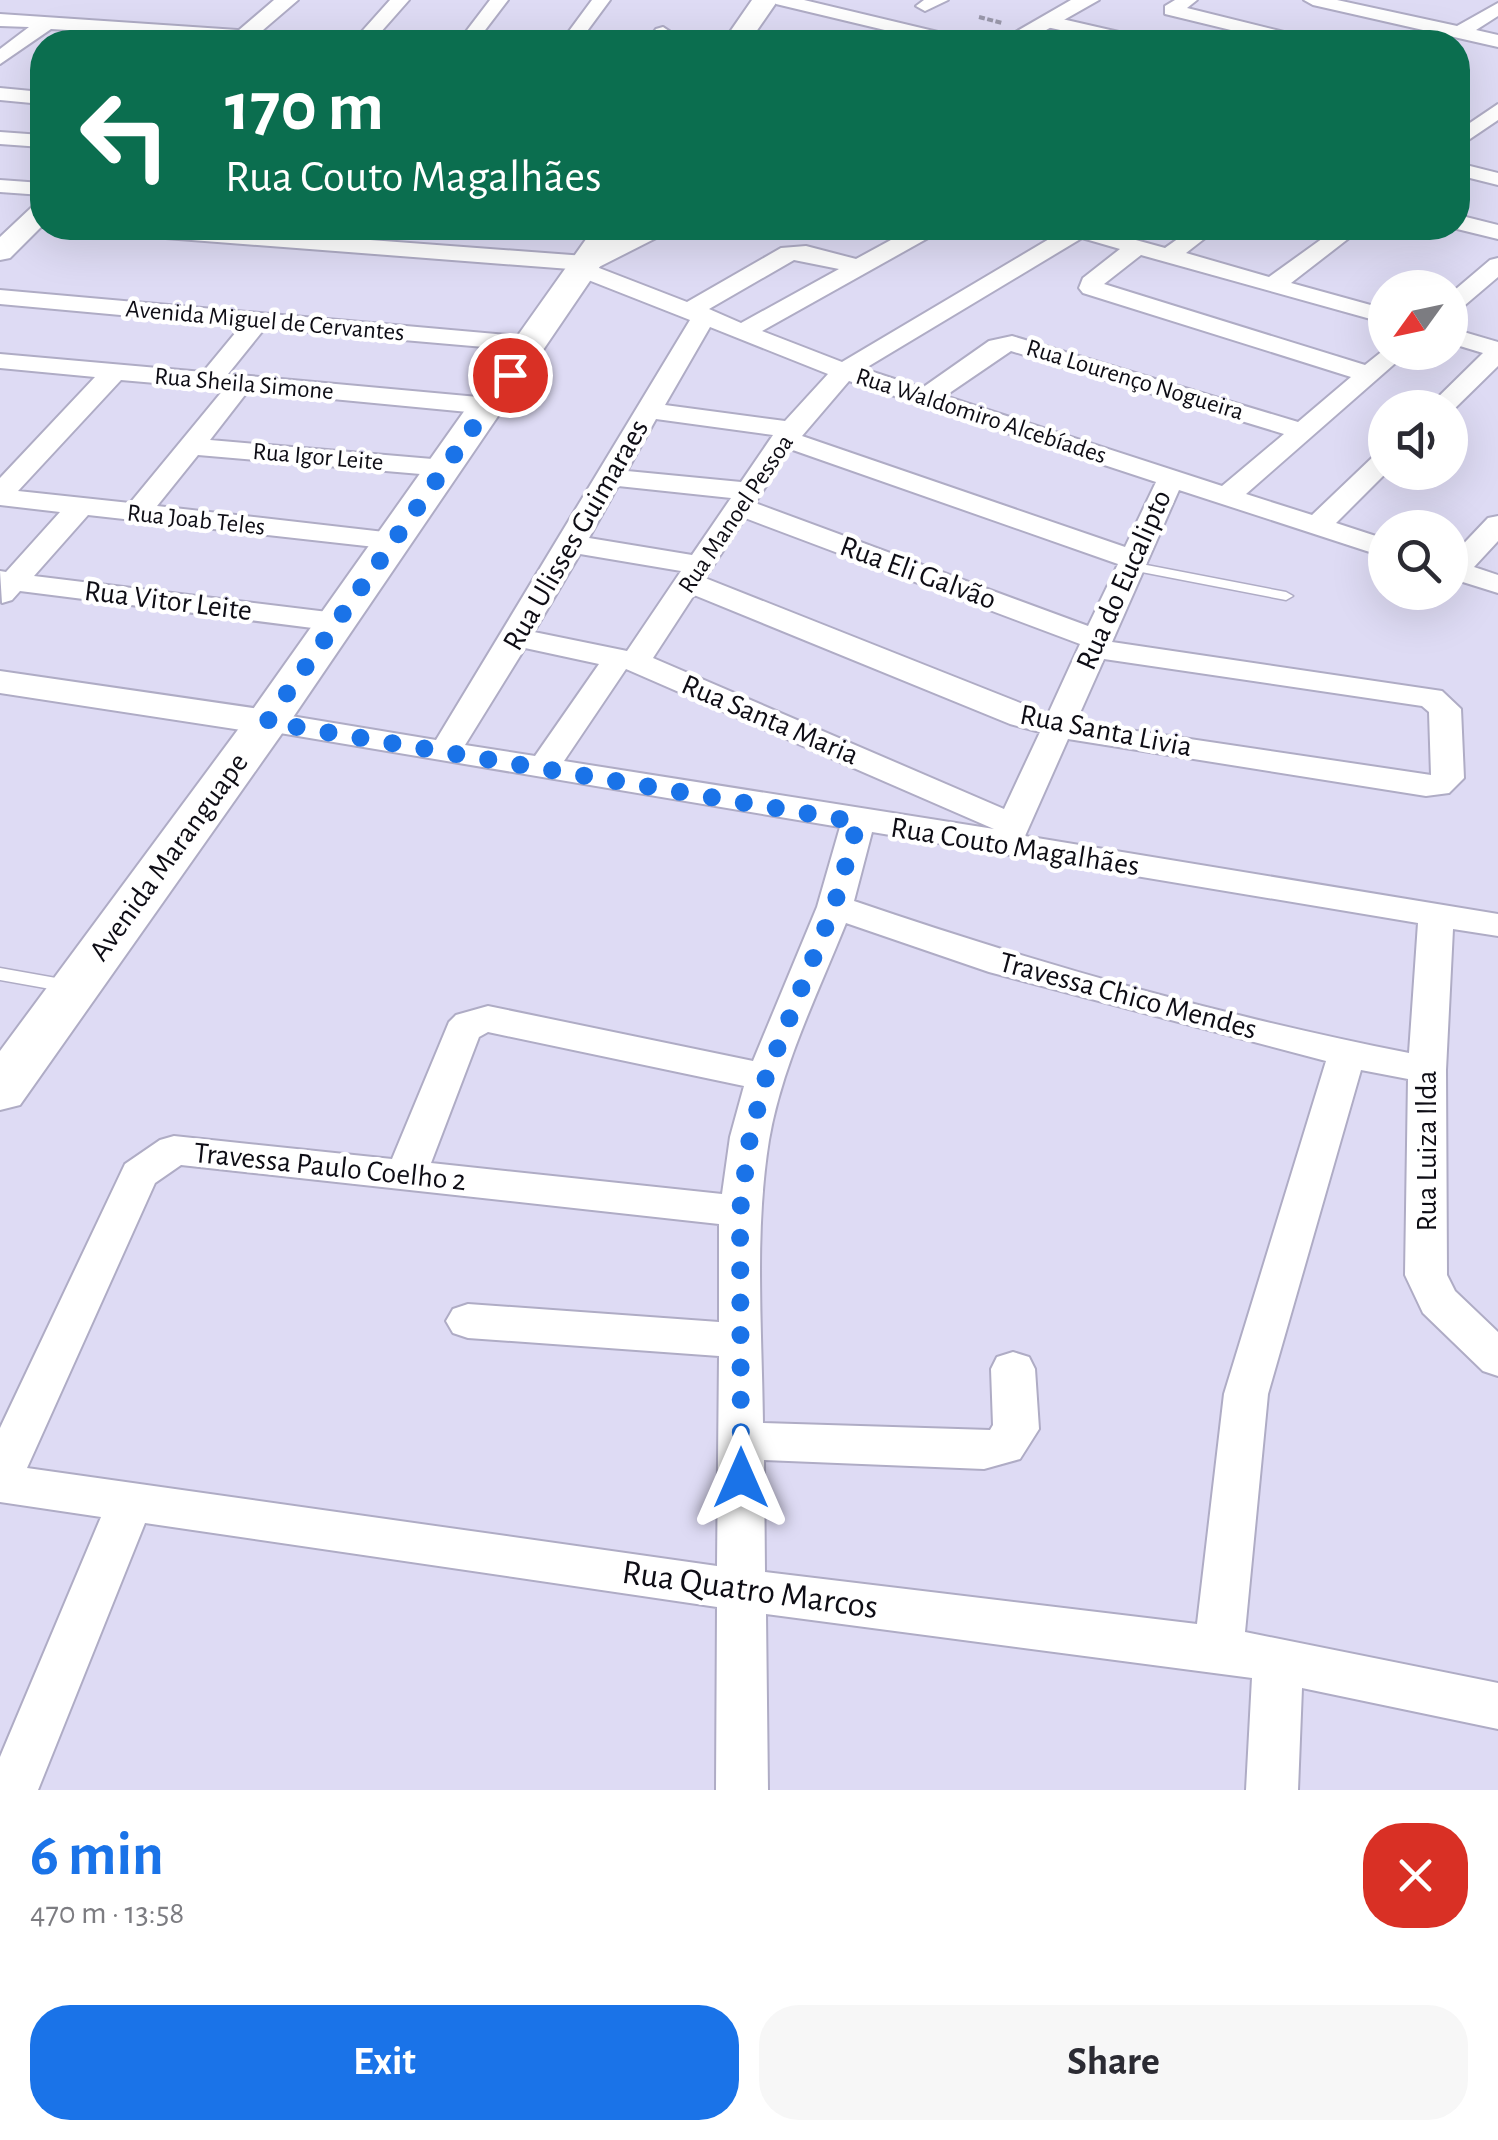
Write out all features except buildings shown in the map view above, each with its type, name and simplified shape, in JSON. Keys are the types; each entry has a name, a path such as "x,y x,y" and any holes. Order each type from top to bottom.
{"main road":[{"path":"750,30 765,0"},
{"name":"Avenida Maranguape","path":"0,1091 267,722 601,240"}],"street":[{"path":"251,30 286,0"},
{"path":"373,30 400,0"},
{"path":"476,30 498,0"},
{"path":"579,30 601,0"},
{"path":"782,0 856,8 921,30"},
{"path":"1032,30 1088,0"},
{"path":"1188,0 1171,10 1252,30"},
{"path":"1313,0 1362,4 1440,30"},
{"path":"1470,33 1498,8"},
{"path":"0,20 95,30"},
{"path":"37,30 47,22"},
{"path":"1048,22 1084,30"},
{"path":"0,58 30,35"},
{"path":"1470,38 1498,40"},
{"path":"0,94 30,97"},
{"path":"1470,132 1498,110"},
{"path":"0,138 30,140"},
{"path":"1470,172 1498,179"},
{"path":"0,186 30,188"},
{"path":"1470,225 1498,232"},
{"name":"Rua Waldomiro Alcebíades","path":"271,240 583,266 844,371 1368,542"},
{"path":"583,266 632,240"},
{"path":"746,330 908,240"},
{"name":"Rua Manoel Pessoa","path":"542,770 694,574 788,434 844,371 1071,240"},
{"path":"1120,240 1368,311"},
{"path":"1169,255 1190,240"},
{"path":"1274,284 1334,240"},
{"path":"1139,246 1090,284 1091,288 1371,374"},
{"path":"698,312 794,252 860,268"},
{"path":"1468,291 1498,265"},
{"name":"Avenida Miguel de Cervantes","path":"0,297 531,344"},
{"name":"Rua Ulisses Guimaraes","path":"444,753 519,638 648,410 698,312"},
{"path":"210,380 257,322"},
{"path":"1458,390 1498,351 1468,341"},
{"name":"Rua Lourenço Nogueira","path":"924,398 998,346 1012,343 1300,431"},
{"name":"Rua Sheila Simone","path":"0,361 489,406"},
{"path":"1227,496 1376,370"},
{"path":"0,495 114,372"},
{"path":"136,514 242,383"},
{"path":"648,410 788,434 1132,563"},
{"name":"Rua Igor Leite","path":"191,446 444,468"},
{"name":"Rua Eli Galvão","path":"608,477 742,498 1096,644 1431,698 1445,709 1448,778 1436,786 1426,786"},
{"path":"1318,526 1368,477"},
{"name":"Rua do Eucalipto","path":"1008,835 1171,478"},
{"name":"Rua Joab Teles","path":"0,495 136,514 393,541"},
{"path":"5,586 82,506"},
{"path":"1468,555 1498,524"},
{"name":"Rua Santa Livia","path":"573,544 694,574 990,706 1058,727 1426,786"},
{"path":"1468,575 1498,584"},
{"name":"Rua Vitor Leite","path":"5,586 336,622"},
{"name":"Rua Santa Maria","path":"519,638 627,661 1008,835"},
{"name":"Rua Couto Magalhães","path":"0,682 267,722 858,822 1008,835 1498,925"},
{"path":"742,1790 740,1211 750,1137 766,1077 834,906 858,822"},
{"name":"Travessa Chico Mendes","path":"834,906 1002,964 1347,1054 1427,1070"},
{"name":"Rua Luiza Ilda","path":"1436,914 1427,1070 1426,1275 1438,1301 1498,1359"},
{"path":"406,1175 462,1031 478,1021 488,1019 766,1077"},
{"path":"1219,1649 1246,1394 1347,1054"},
{"name":"Travessa Paulo Coelho 2","path":"0,1480 139,1174 174,1150 740,1211"},
{"path":"468,1321 740,1341"},
{"path":"741,1442 984,1450 1004,1446 1016,1429 1013,1369"},
{"name":"Rua Quatro Marcos","path":"0,1480 741,1590 1219,1649 1498,1706"},
{"path":"12,1790 131,1501"},
{"path":"1272,1790 1278,1664"}],"lane":[{"path":"1132,563 1286,596"},
{"path":"0,974 74,987"}],"route":[{"path":"510,375 267,722 858,822 834,906 766,1077 750,1137 740,1211 741,1478"}]}
